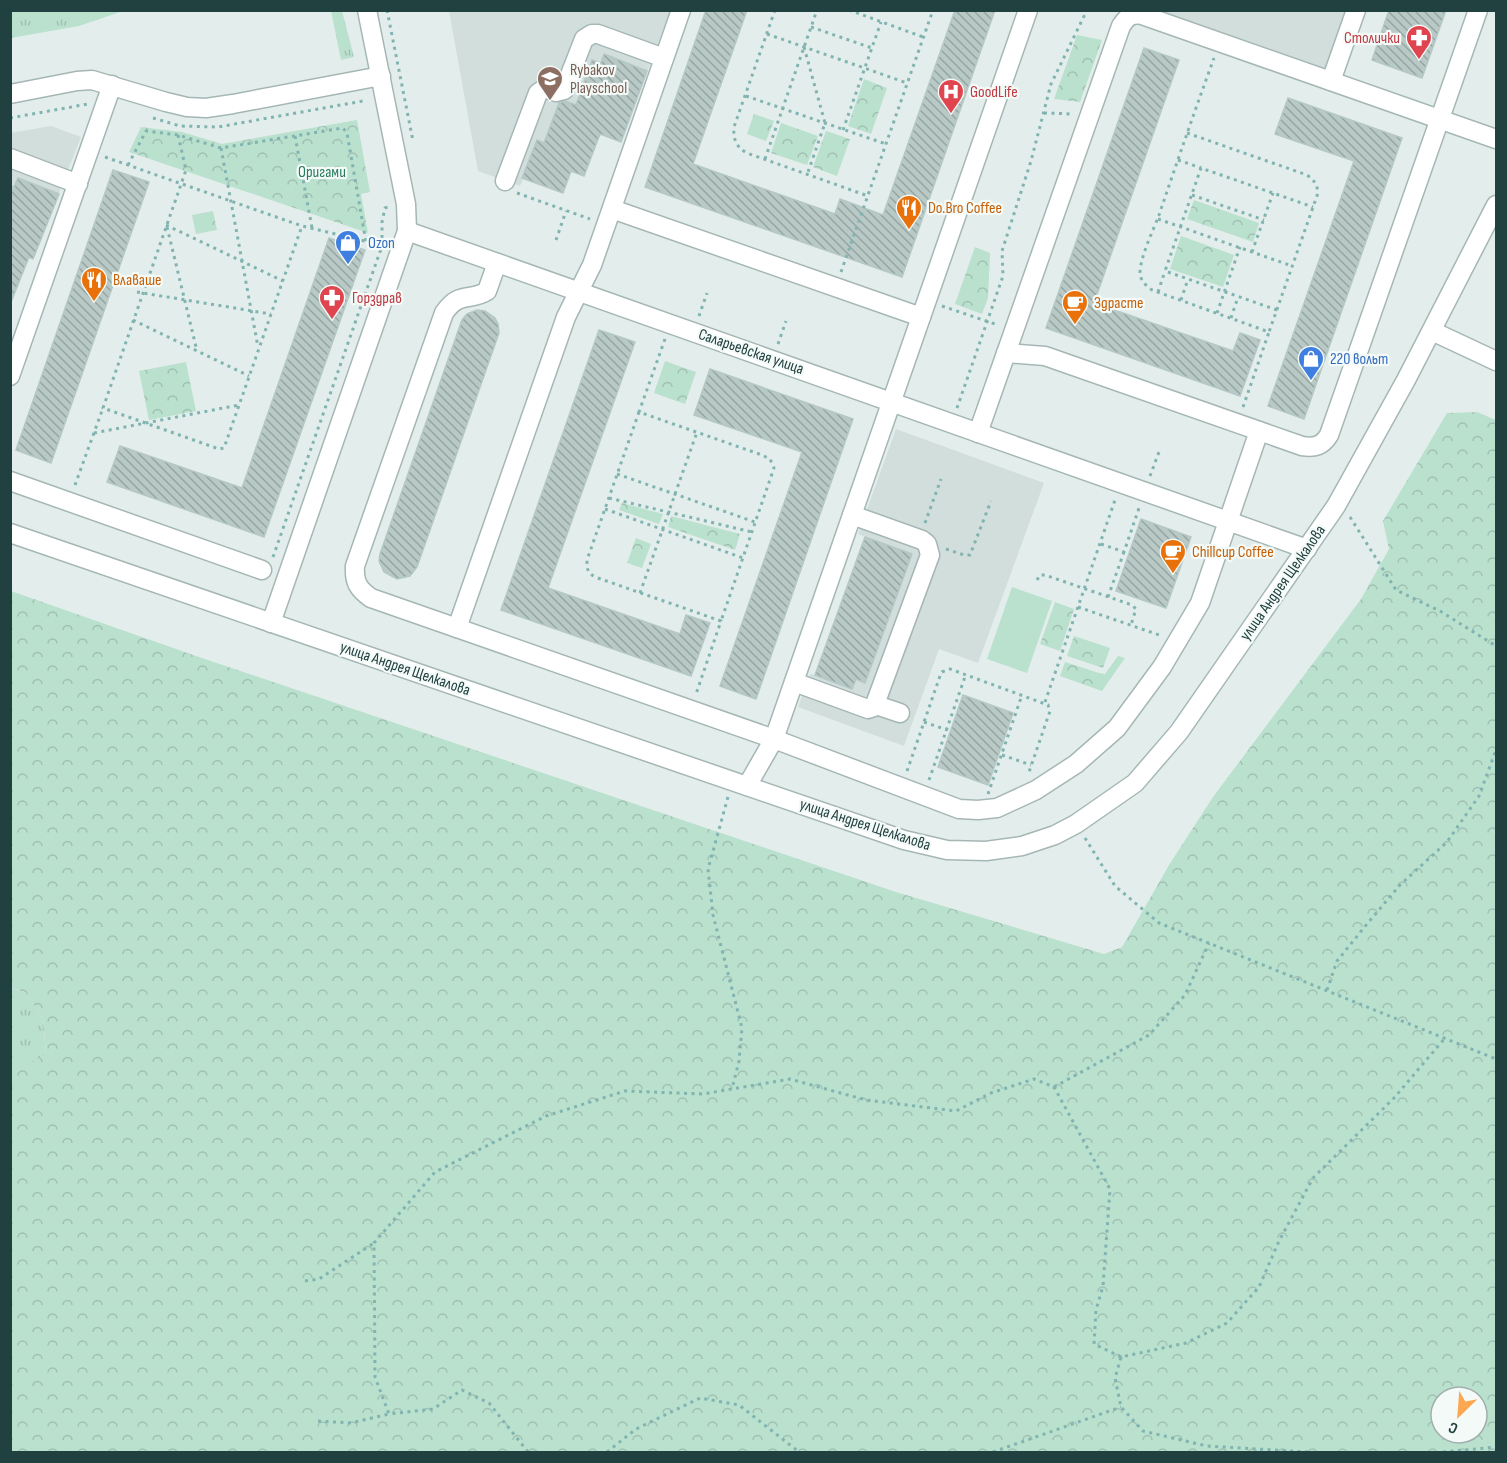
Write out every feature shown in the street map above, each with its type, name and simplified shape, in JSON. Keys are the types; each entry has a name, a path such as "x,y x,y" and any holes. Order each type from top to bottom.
{"street":[{"path":"272,623 407,231 406,204 367,10"},
{"path":"457,628 566,317 592,265 681,10"},
{"path":"740,784 774,740 1028,10"},
{"path":"1331,81 1356,10"},
{"path":"1006,353 1045,356 1302,446 1313,447 1324,442 1329,435 1478,10"},
{"path":"978,433 1126,17 1135,14 1158,15 1331,81 1497,139"},
{"path":"506,185 538,93 545,88 556,92 564,90 584,39 598,33 664,58"},
{"path":"10,94 86,79 166,102 206,108 233,105 381,76"},
{"path":"10,376 16,343 78,184 112,85"},
{"path":"10,158 78,184"},
{"name":"улица Андрея Щелкалова","path":"10,533 904,840 947,850 986,851 1022,846 1055,835 1076,824 1135,783 1179,732 1336,506 1495,214"},
{"path":"609,217 924,309"},
{"name":"Саларьевская улица","path":"407,231 951,423 1142,500 1228,521 1307,549"},
{"path":"498,262 487,291 478,295 461,297 449,305 444,312 355,566 354,579 360,591 371,598 774,740 959,809 997,808 1036,790 1076,764 1117,728 1179,642 1200,603 1259,431"},
{"path":"1432,331 1497,361"},
{"path":"10,481 267,563"},
{"path":"794,682 868,709 874,708 930,555 927,544 920,540 852,515"},
{"path":"876,705 900,713"}],"path":[{"path":"387,10 414,148"},
{"path":"775,10 734,127 735,142 747,153 868,196"},
{"path":"765,159 817,10"},
{"path":"849,10 924,37"},
{"path":"846,258 933,10"},
{"path":"951,423 1003,276 1002,251 1031,161 1054,76 1087,10"},
{"path":"843,130 881,22"},
{"path":"811,27 872,48"},
{"path":"767,34 907,83"},
{"path":"804,47 825,123 807,174"},
{"path":"1209,71 1141,266 1140,275 1146,286 1157,292 1269,332"},
{"path":"745,96 886,144"},
{"path":"218,127 363,101"},
{"path":"1043,113 1090,114"},
{"path":"128,165 146,131 178,135 221,148 340,127 345,130 366,242"},
{"path":"1187,133 1306,175 1314,180 1317,187 1318,194 1246,398"},
{"path":"80,472 186,170 178,135"},
{"path":"295,135 312,228"},
{"path":"221,148 259,350"},
{"path":"89,152 302,226 382,246"},
{"path":"1178,160 1313,207"},
{"path":"1157,292 1201,168"},
{"path":"506,185 566,211 609,217"},
{"path":"1252,252 1273,193"},
{"path":"1191,195 1264,220"},
{"path":"267,563 382,246 382,219 385,208"},
{"path":"556,240 566,211"},
{"path":"1157,219 1292,266"},
{"path":"166,225 283,281"},
{"path":"166,225 197,351"},
{"path":"102,408 222,449 225,446 302,226"},
{"path":"1217,313 1240,248"},
{"path":"1165,271 1277,310"},
{"path":"1181,300 1188,279"},
{"path":"137,292 271,314"},
{"path":"694,332 707,293"},
{"path":"1231,318 1238,296"},
{"path":"1257,303 1260,296"},
{"path":"924,309 987,321 1014,331"},
{"path":"133,320 249,376"},
{"path":"772,360 786,321"},
{"path":"660,351 587,560 587,569 595,577 721,621"},
{"path":"94,433 239,405"},
{"path":"639,412 762,455 772,463 771,478 690,710"},
{"path":"640,593 697,432"},
{"path":"1108,597 1159,452"},
{"path":"617,474 755,522"},
{"path":"941,479 920,540 970,555 991,501"},
{"path":"609,498 752,532"},
{"path":"1045,702 1116,500"},
{"path":"605,509 743,558"},
{"path":"1347,513 1396,590 1440,611 1497,646"},
{"path":"1100,543 1124,552"},
{"path":"1037,580 1042,574 1135,607 1136,612 1131,625"},
{"path":"1078,607 1179,642"},
{"path":"901,787 942,672 950,669 1045,702 1050,708 1020,797"},
{"path":"924,795 966,674"},
{"path":"982,810 1022,694"},
{"path":"924,722 947,730"},
{"path":"1327,991 1337,961 1400,885 1447,842 1479,796 1497,750"},
{"path":"1001,754 1031,765"},
{"path":"732,1089 739,1061 742,1028 713,915 708,869 740,784"},
{"path":"1076,824 1115,886 1159,923 1497,1059"},
{"path":"1054,1087 1149,1035 1185,995 1209,943"},
{"path":"305,1281 319,1279 374,1243 435,1172 546,1116 625,1090 703,1094 790,1080 866,1100 956,1111 992,1093 1034,1079 1054,1087 1110,1189 1103,1286 1096,1310 1094,1344 1121,1357 1186,1343 1227,1323 1259,1287 1279,1240 1313,1178 1394,1098 1445,1038"},
{"path":"374,1243 375,1377 389,1414"},
{"path":"1121,1357 1114,1378 1121,1407 1143,1431 1207,1446 1308,1452"},
{"path":"318,1421 351,1423 389,1414 433,1409 462,1390 489,1403 528,1452"},
{"path":"608,1452 636,1429 700,1398 739,1405 799,1452"},
{"path":"993,1452 1121,1407"},
{"path":"1443,1452 1497,1447"}],"shaded area":[{"name":"Rybakov Playschool","path":"449,11 670,11 621,142 600,134 584,176 571,172 563,193 523,179 520,186 478,171"},
{"path":"1159,11 1346,11 1325,69"},
{"path":"51,126 81,137 33,259 29,257 11,303 10,133"},
{"path":"896,429 1044,483 978,663 939,649 904,746 798,707 810,674 815,675 865,537 858,534"}],"green space":[{"path":"11,10 123,11 79,26 11,38"},
{"path":"331,11 342,11 354,57 341,60"},
{"path":"1077,35 1102,40 1080,102 1054,99"},
{"path":"864,79 887,88 871,134 848,126"},
{"path":"754,114 774,121 766,141 747,134"},
{"name":"Оригами","path":"357,120 370,192 361,194 368,233 129,152 141,127 182,132 222,144"},
{"path":"781,123 818,136 807,165 771,153"},
{"path":"826,131 850,139 837,176 813,167"},
{"path":"1194,200 1259,223 1253,242 1187,219"},
{"path":"213,211 217,230 196,234 192,215"},
{"path":"1181,236 1234,255 1223,287 1170,269"},
{"path":"975,247 990,253 988,298 982,314 955,304"},
{"path":"665,361 696,372 685,404 654,393"},
{"path":"186,362 196,411 149,420 139,371"},
{"path":"1477,412 1496,420 1496,1452 11,1452 11,1075 46,1053 43,1019 25,992 11,988 11,591 196,656 896,892 1104,954 1122,947 1169,865 1213,797 1361,599 1389,549 1383,521 1447,413"},
{"path":"622,503 663,514 659,524 619,510"},
{"path":"671,516 740,534 735,550 668,527"},
{"path":"636,538 651,544 642,568 627,563"},
{"path":"1012,587 1052,601 1027,673 987,659"},
{"path":"1055,602 1074,609 1060,651 1040,644"},
{"path":"1074,636 1110,648 1103,668 1067,656"},
{"path":"1118,656 1125,658 1102,691 1060,676 1065,662 1105,674"},
{"path":"10,988 25,992 43,1019 46,1054 11,1075"}],"building":[{"path":"706,10 747,10 693,164 835,214 840,199 883,215 955,10 995,10 902,277 645,187"},
{"path":"1389,10 1446,10 1422,78 1372,60"},
{"path":"1144,48 1179,60 1094,303 1233,351 1240,333 1260,340 1240,396 1046,328"},
{"path":"604,54 647,71 621,142 600,134 584,176 571,171 563,193 522,178 537,140 544,143 559,103 565,101 576,105 592,60 601,63"},
{"path":"1288,98 1402,138 1304,419 1268,406 1354,161 1275,134"},
{"path":"113,170 149,182 51,463 16,450"},
{"path":"18,178 59,194 33,259 29,257 11,302 10,185 14,187"},
{"path":"329,238 365,250 264,537 107,482 120,446 242,488"},
{"path":"477,310 485,311 495,318 499,333 417,567 410,576 397,579 384,572 379,561 380,554 462,320 467,314"},
{"path":"599,330 635,342 548,588 680,634 686,615 710,623 691,676 501,610"},
{"path":"710,369 853,419 756,699 720,686 802,452 694,415"},
{"path":"1141,519 1191,537 1166,608 1116,591"},
{"path":"865,537 912,554 865,683 856,679 852,689 815,675"},
{"path":"963,695 1013,713 988,785 938,767"}],"place":[{"name":"Столички","path":"1419,61"},
{"name":"Rybakov Playschool","path":"550,102"},
{"name":"GoodLife","path":"951,115"},
{"name":"Do.Bro Coffee","path":"909,231"},
{"name":"Ozon","path":"348,266"},
{"name":"Влаваше","path":"94,303"},
{"name":"Горздрав","path":"332,321"},
{"name":"Здрасте","path":"1075,326"},
{"name":"220 вольт","path":"1311,382"},
{"name":"Chillcup Coffee","path":"1173,575"}]}
